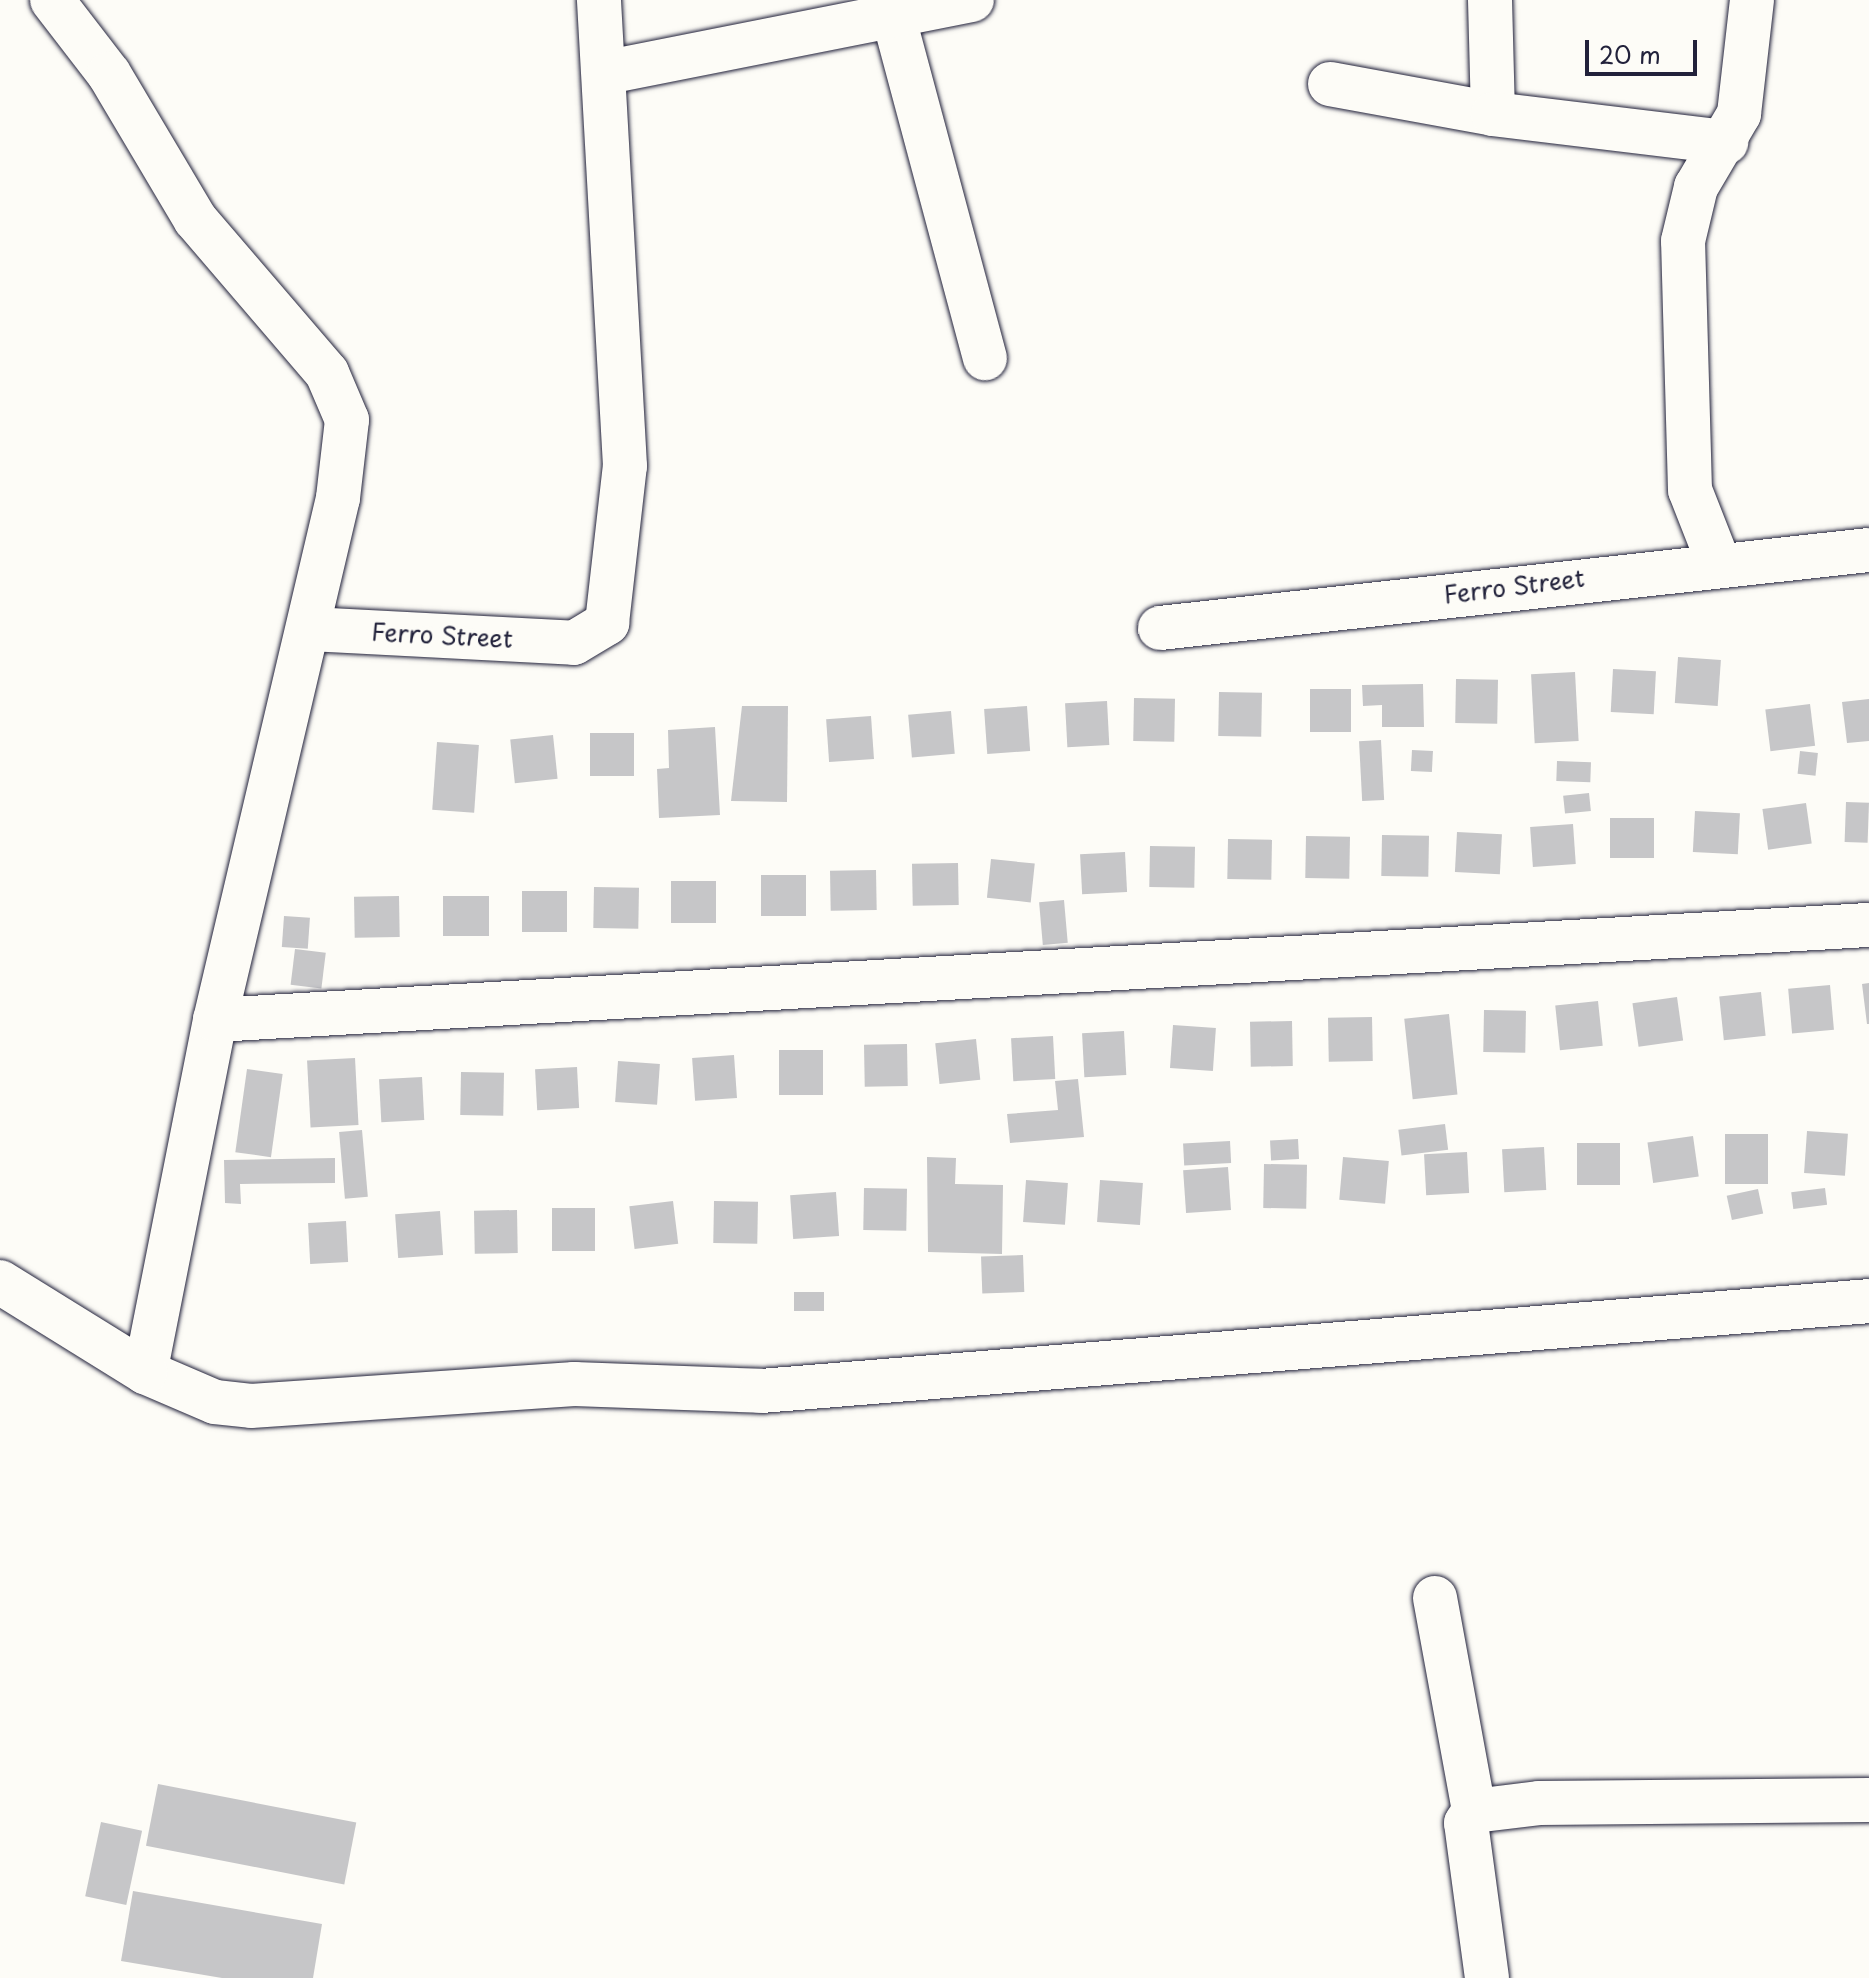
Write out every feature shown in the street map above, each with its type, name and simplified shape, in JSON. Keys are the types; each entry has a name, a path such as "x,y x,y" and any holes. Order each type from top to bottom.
{"street":[{"path":"52,0 109,74 195,219 279,311 343,400 347,450 310,629 215,1020 145,1372"},
{"path":"599,0 608,72 892,9 972,0"},
{"path":"1490,0 1493,114"},
{"path":"1719,564 1690,490 1683,255 1687,209 1726,142 1746,83 1752,0"},
{"path":"892,9 985,358"},
{"name":"Ferro Street","path":"310,629 574,643 607,623 625,466 608,72"},
{"path":"1330,84 1493,114 1726,142"},
{"name":"Ferro Street","path":"1160,628 1719,564 1869,550"},
{"path":"215,1020 1869,925"},
{"path":"0,1282 145,1372 215,1402 251,1406 545,1384 761,1391 1869,1301"},
{"path":"1435,1598 1474,1811 1468,1840 1487,1978"},
{"path":"1474,1811 1539,1803 1869,1800"}],"building":[{"path":"1678,657 1721,660 1718,706 1675,703"},
{"path":"1613,669 1656,671 1654,714 1611,712"},
{"path":"1575,672 1579,741 1535,743 1531,674"},
{"path":"1456,679 1498,680 1497,724 1455,723"},
{"path":"1423,684 1424,727 1382,727 1382,705 1363,706 1362,685"},
{"path":"1310,689 1351,689 1351,732 1310,732"},
{"path":"1219,692 1262,693 1261,737 1218,736"},
{"path":"1134,698 1175,699 1174,742 1133,741"},
{"path":"1869,699 1869,741 1847,743 1842,702"},
{"path":"1107,701 1109,745 1067,747 1065,703"},
{"path":"1810,704 1815,746 1770,751 1765,709"},
{"path":"742,706 788,706 787,802 731,801"},
{"path":"1027,706 1030,751 987,754 984,709"},
{"path":"951,711 955,754 912,758 908,715"},
{"path":"871,716 874,759 829,762 826,719"},
{"path":"715,727 720,815 659,818 657,769 669,768 668,730"},
{"path":"590,733 634,733 634,776 590,776"},
{"path":"553,735 558,779 515,783 510,739"},
{"path":"1381,740 1384,800 1362,801 1359,741"},
{"path":"437,742 479,745 474,813 432,810"},
{"path":"1412,750 1433,751 1432,772 1411,771"},
{"path":"1800,751 1818,753 1815,776 1798,774"},
{"path":"1557,761 1591,762 1590,782 1556,781"},
{"path":"1589,793 1591,811 1565,814 1563,796"},
{"path":"1846,802 1869,803 1868,843 1845,842"},
{"path":"1806,803 1812,844 1768,850 1762,809"},
{"path":"1695,811 1740,813 1738,854 1693,852"},
{"path":"1610,818 1654,818 1654,858 1610,858"},
{"path":"1573,824 1576,864 1533,867 1530,827"},
{"path":"1457,832 1502,834 1500,874 1455,872"},
{"path":"1382,835 1429,836 1428,877 1381,876"},
{"path":"1306,836 1350,837 1349,879 1305,878"},
{"path":"1228,839 1272,840 1271,880 1227,879"},
{"path":"1150,846 1195,847 1194,888 1149,887"},
{"path":"1125,852 1127,892 1082,894 1080,854"},
{"path":"991,859 1035,864 1031,902 987,898"},
{"path":"958,863 959,905 913,906 912,864"},
{"path":"876,870 877,910 831,911 830,871"},
{"path":"761,875 806,875 806,916 761,916"},
{"path":"671,881 716,881 716,923 671,923"},
{"path":"594,887 639,888 638,929 593,928"},
{"path":"522,891 567,891 567,932 522,932"},
{"path":"399,896 400,937 355,938 354,897"},
{"path":"443,896 489,896 489,936 443,936"},
{"path":"1064,900 1068,943 1043,945 1039,902"},
{"path":"284,916 310,918 308,949 282,947"},
{"path":"295,949 326,953 321,989 291,985"},
{"path":"1869,983 1869,1024 1867,1024 1862,984"},
{"path":"1830,985 1834,1030 1792,1033 1788,989"},
{"path":"1761,992 1766,1036 1724,1040 1719,996"},
{"path":"1677,997 1683,1041 1639,1047 1632,1003"},
{"path":"1598,1001 1603,1046 1560,1050 1555,1005"},
{"path":"1484,1010 1526,1011 1525,1053 1483,1052"},
{"path":"1449,1014 1457,1095 1413,1099 1404,1019"},
{"path":"1372,1017 1373,1061 1329,1062 1328,1018"},
{"path":"1292,1021 1293,1066 1251,1067 1250,1022"},
{"path":"1173,1025 1216,1028 1213,1071 1170,1068"},
{"path":"1124,1031 1126,1075 1084,1077 1082,1033"},
{"path":"1053,1036 1055,1079 1013,1081 1011,1038"},
{"path":"976,1039 980,1080 940,1084 935,1043"},
{"path":"907,1044 908,1086 865,1087 864,1045"},
{"path":"779,1050 823,1050 823,1095 779,1095"},
{"path":"734,1055 737,1098 695,1101 692,1058"},
{"path":"355,1058 359,1125 311,1127 307,1061"},
{"path":"618,1061 660,1064 657,1105 615,1102"},
{"path":"577,1067 579,1108 537,1110 535,1069"},
{"path":"247,1069 283,1074 271,1157 235,1152"},
{"path":"461,1072 504,1073 503,1116 460,1115"},
{"path":"422,1077 424,1120 381,1122 379,1079"},
{"path":"1078,1079 1084,1137 1010,1143 1007,1114 1058,1110 1055,1081"},
{"path":"1445,1124 1448,1150 1402,1156 1398,1130"},
{"path":"362,1130 368,1197 345,1199 339,1132"},
{"path":"1807,1131 1848,1134 1845,1176 1804,1173"},
{"path":"1725,1134 1768,1134 1768,1184 1725,1184"},
{"path":"1693,1136 1699,1177 1653,1183 1647,1142"},
{"path":"1298,1139 1299,1159 1271,1160 1270,1140"},
{"path":"1230,1141 1231,1163 1184,1165 1183,1143"},
{"path":"1577,1143 1620,1143 1620,1185 1577,1185"},
{"path":"1544,1147 1546,1190 1504,1192 1502,1149"},
{"path":"1467,1152 1469,1193 1426,1195 1424,1154"},
{"path":"927,1157 956,1158 955,1184 1003,1185 1002,1254 928,1252"},
{"path":"1343,1157 1389,1161 1385,1204 1339,1200"},
{"path":"335,1158 335,1183 240,1184 241,1204 225,1203 224,1160"},
{"path":"1264,1164 1307,1165 1306,1209 1263,1208"},
{"path":"1228,1167 1231,1210 1186,1213 1183,1170"},
{"path":"1026,1180 1068,1183 1065,1225 1023,1222"},
{"path":"1100,1180 1143,1183 1140,1225 1097,1222"},
{"path":"864,1188 907,1189 906,1231 863,1230"},
{"path":"1825,1188 1827,1205 1793,1209 1791,1192"},
{"path":"1758,1189 1763,1213 1732,1220 1727,1196"},
{"path":"836,1192 839,1236 793,1239 790,1195"},
{"path":"673,1201 678,1244 635,1249 629,1206"},
{"path":"714,1201 758,1202 757,1244 713,1243"},
{"path":"552,1208 595,1208 595,1251 552,1251"},
{"path":"517,1210 518,1253 475,1254 474,1211"},
{"path":"440,1211 443,1255 398,1258 395,1214"},
{"path":"346,1221 348,1262 310,1264 308,1223"},
{"path":"1023,1255 1024,1292 982,1293 981,1256"},
{"path":"794,1292 824,1292 824,1311 794,1311"},
{"path":"158,1784 356,1823 344,1884 146,1846"},
{"path":"101,1822 142,1831 126,1905 85,1896"},
{"path":"133,1891 322,1924 313,1978 222,1978 121,1961"}]}
